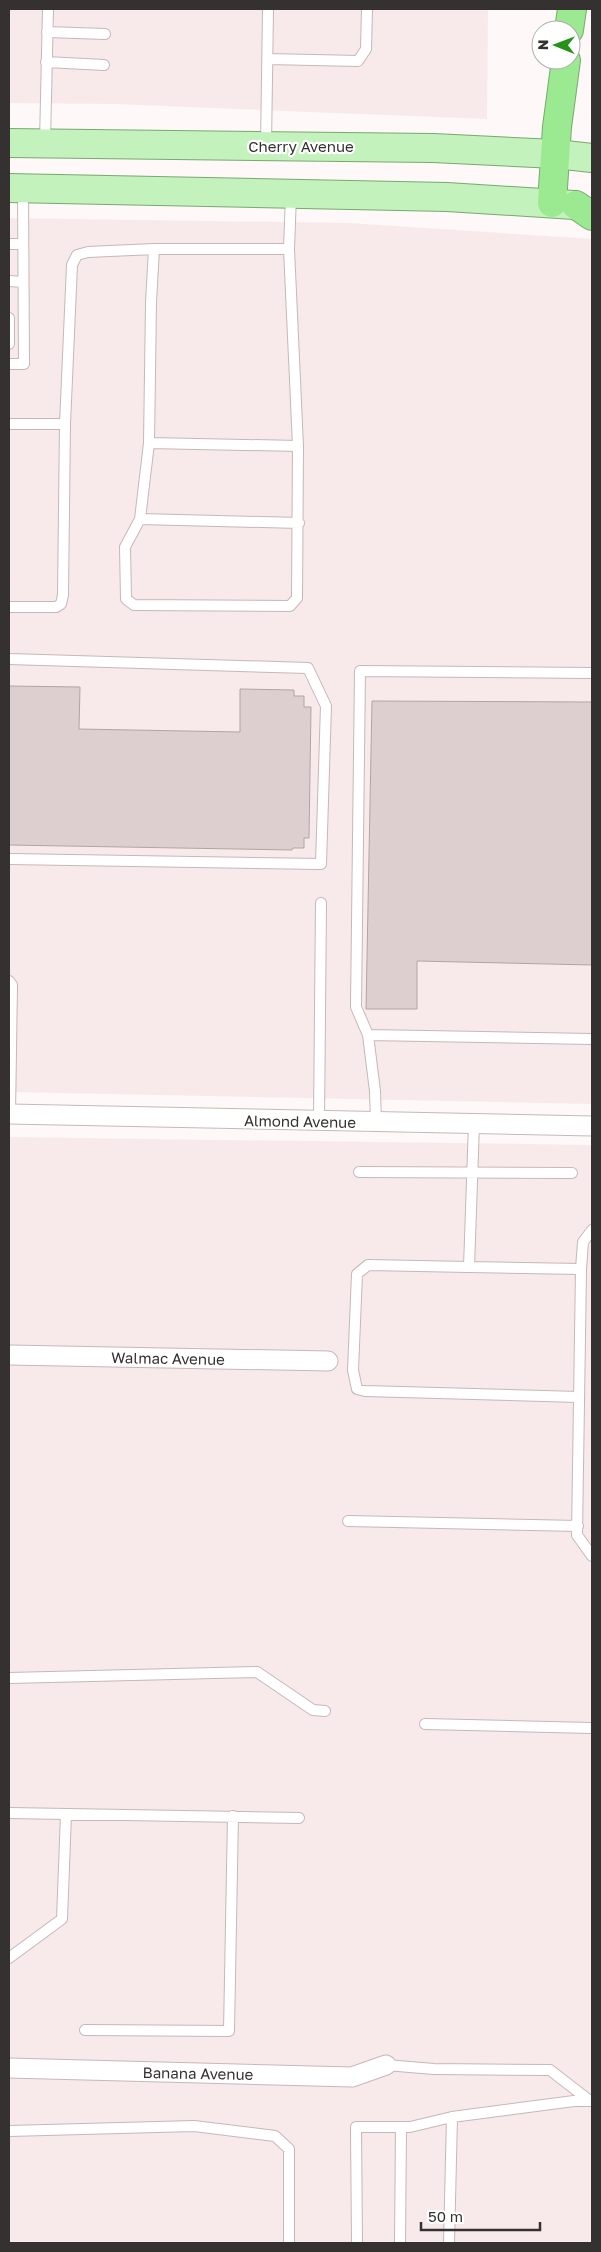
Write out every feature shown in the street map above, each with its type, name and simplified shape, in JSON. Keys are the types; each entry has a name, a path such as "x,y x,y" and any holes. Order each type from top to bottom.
{"highway":[{"path":"565,70 556,154 578,208"}],"main road":[{"name":"Cherry Avenue","path":"9,143 433,148 556,154 592,158"},
{"path":"16,189 471,198 578,208"}],"street":[{"name":"Almond Avenue","path":"9,1114 592,1126"},
{"name":"Walmac Avenue","path":"9,1355 328,1361"},
{"name":"Banana Avenue","path":"9,2068 352,2077 386,2066"}],"lane":[{"path":"45,144 48,9"},
{"path":"266,146 268,9"},
{"path":"268,59 358,61 366,49 367,9"},
{"path":"47,32 105,34"},
{"path":"46,62 104,65"},
{"path":"9,364 24,364 23,244 16,189"},
{"path":"154,248 151,302 150,443 140,519 126,547 126,599 134,605 290,606 297,598 299,523 298,446 289,249 291,194"},
{"path":"9,244 23,244"},
{"path":"9,607 56,607 61,604 63,595 65,424 72,265 77,255 88,252 154,248 289,249"},
{"path":"9,281 24,282"},
{"path":"9,318 9,344"},
{"path":"9,424 65,424"},
{"path":"150,443 298,446"},
{"path":"140,519 299,523"},
{"path":"9,659 308,668 326,706 321,864 9,859"},
{"path":"376,1122 375,1091 368,1035 356,1008 360,671 592,673"},
{"path":"319,1121 321,902"},
{"path":"9,981 12,985 9,1114"},
{"path":"368,1035 592,1039"},
{"path":"469,1266 474,1124"},
{"path":"359,1172 572,1173"},
{"path":"592,1230 583,1242 577,1535 592,1556"},
{"path":"580,1397 365,1391 357,1389 353,1370 357,1274 368,1266 582,1269"},
{"path":"348,1521 578,1526"},
{"path":"9,1678 257,1672 312,1710 326,1711"},
{"path":"425,1724 592,1728"},
{"path":"9,1813 299,1818"},
{"path":"9,1958 62,1919 66,1814"},
{"path":"84,2030 229,2031 233,1816"},
{"path":"386,2066 550,2070 591,2101"},
{"path":"357,2243 356,2127 410,2127 452,2117 574,2101 591,2101"},
{"path":"449,2243 452,2117"},
{"path":"9,2131 194,2126 274,2136 289,2149 290,2243"},
{"path":"400,2243 401,2127"}],"shaded area":[{"path":"9,9 488,9 487,119 114,104 9,103"},
{"path":"9,218 349,223 592,239 592,1104 9,1092"},
{"path":"9,1137 592,1145 592,2243 9,2243"}],"building":[{"path":"9,686 80,687 79,729 240,732 240,689 294,690 294,696 304,696 304,707 311,707 309,838 304,838 304,848 293,848 292,850 9,845"},
{"path":"372,701 592,702 592,965 417,961 417,1009 366,1009"}]}
